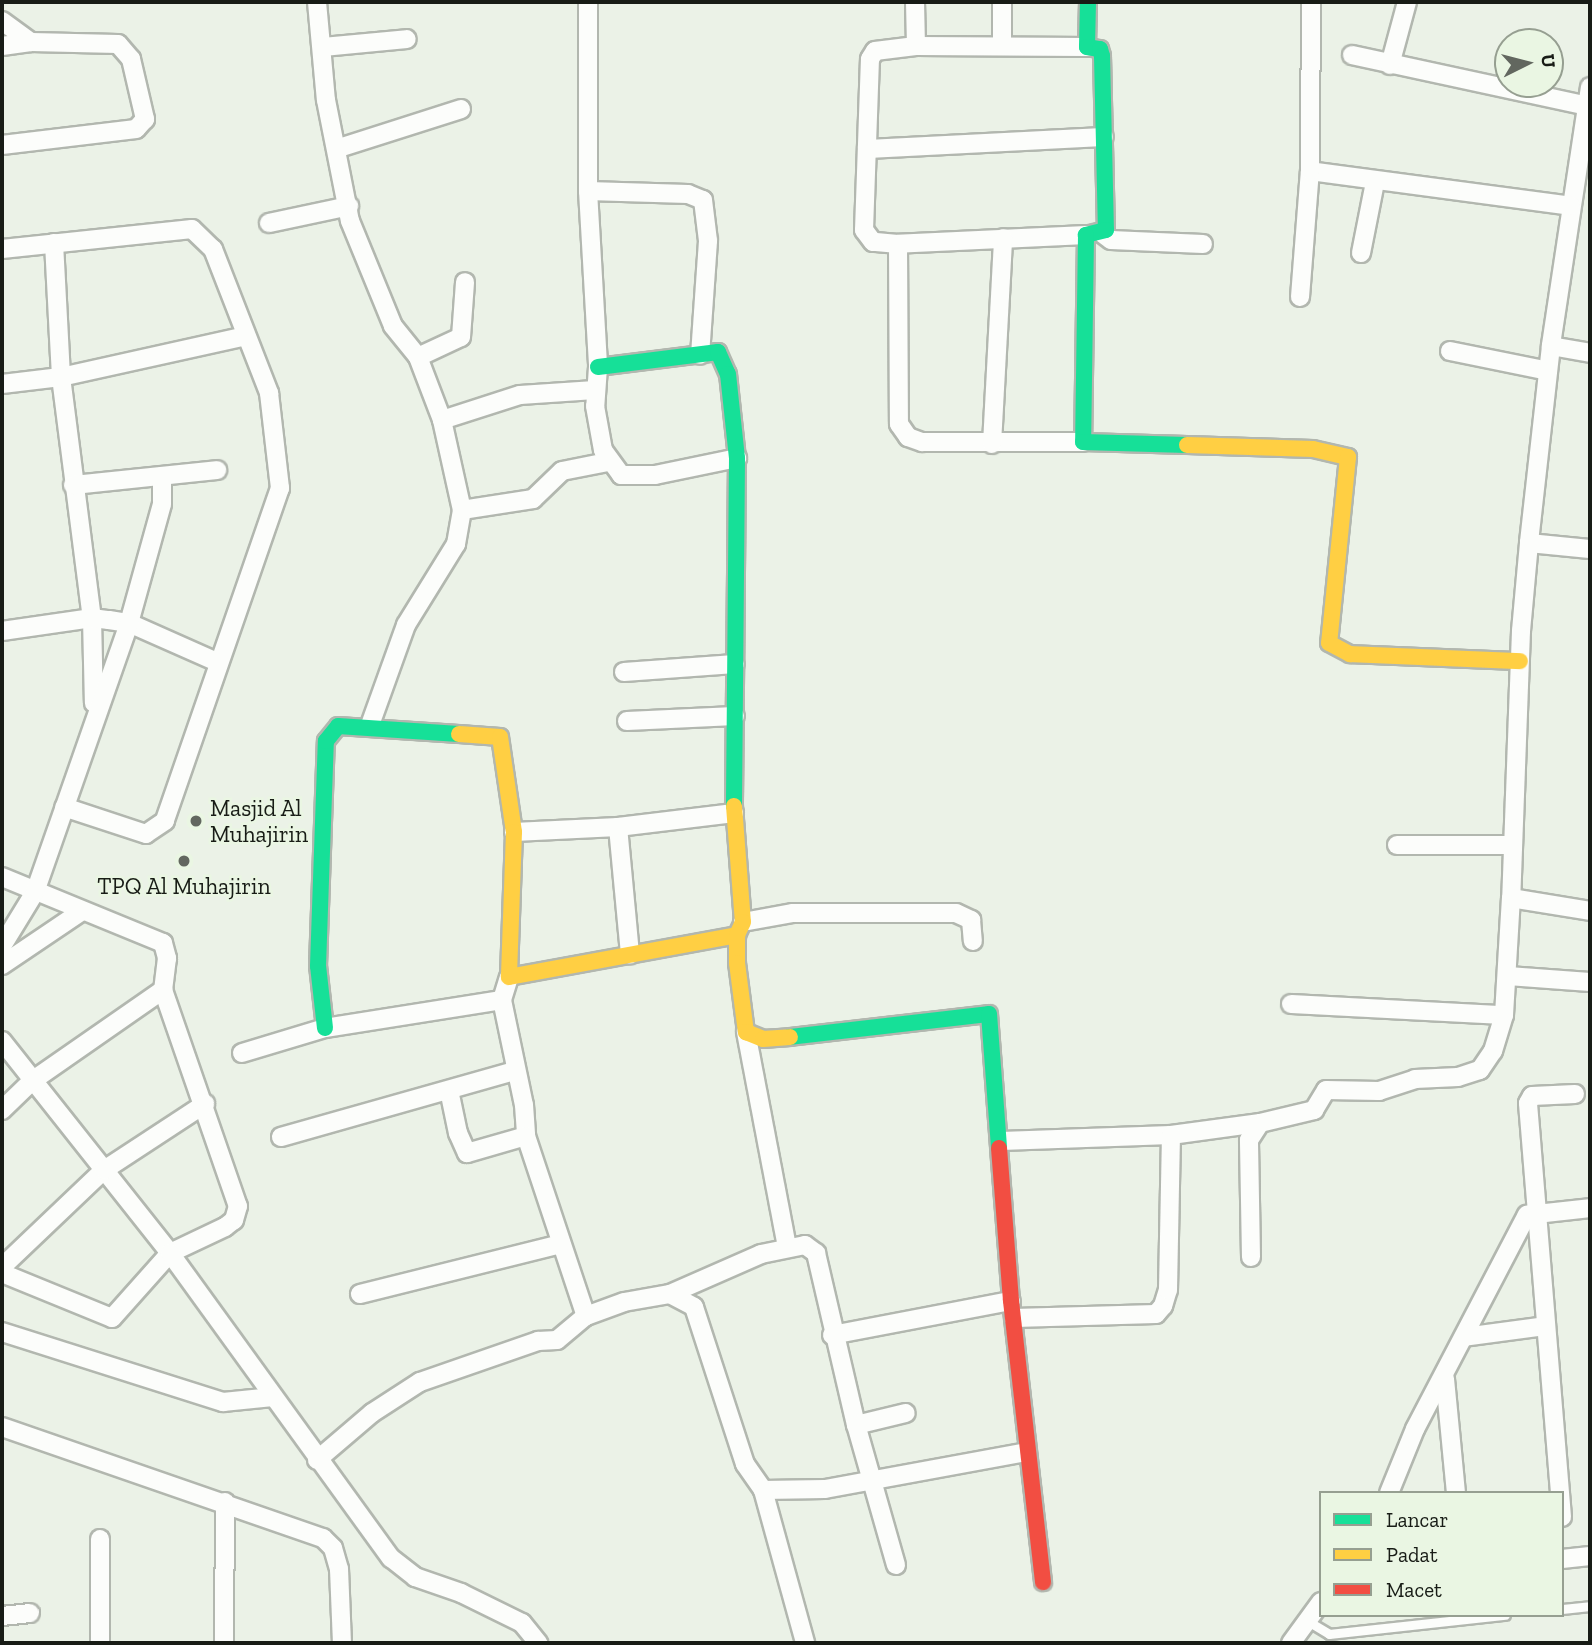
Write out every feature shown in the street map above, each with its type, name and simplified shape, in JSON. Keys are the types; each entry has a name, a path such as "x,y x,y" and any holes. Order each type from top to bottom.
{"street":[{"path":"317,2 326,100 339,148 350,221 393,326 418,357 442,420 462,510 456,544 406,625 370,725"},
{"path":"588,2 588,191 598,367 595,390 608,462 621,475 655,475 737,458"},
{"path":"915,2 916,46"},
{"path":"1002,2 1002,46"},
{"path":"1087,47 1088,2"},
{"path":"1300,297 1310,171 1311,2"},
{"path":"1390,65 1407,2"},
{"path":"2,21 31,42"},
{"path":"323,47 407,39"},
{"path":"2,46 31,42 107,42 126,50 145,119 136,129 2,145"},
{"path":"1083,442 1095,234 1104,137 1101,51 1087,47 916,46 872,55 864,230 873,243 1095,234 1111,240 1203,244"},
{"path":"1352,55 1587,106"},
{"path":"1001,1141 1171,1135 1260,1122 1314,1110 1326,1090 1379,1091 1415,1079 1458,1077 1480,1070 1493,1051 1504,1015 1508,976 1520,661 1530,543 1551,346 1590,87"},
{"path":"339,148 461,109"},
{"path":"867,149 1104,137"},
{"path":"1310,171 1375,182 1570,206"},
{"path":"1361,253 1375,182"},
{"path":"588,191 697,195 703,200 708,241 700,355"},
{"path":"269,223 349,206"},
{"path":"2,249 192,229 213,249 269,393 280,488 161,825 146,834 64,807"},
{"path":"992,444 1003,238"},
{"path":"54,243 61,377 92,618 95,711"},
{"path":"898,244 899,424 908,437 922,442 1083,442 1313,449 1348,457 1329,643 1350,654 1520,661"},
{"path":"418,357 461,337 464,282"},
{"path":"2,384 61,377 246,336"},
{"path":"1551,346 1590,354"},
{"path":"1450,351 1548,371"},
{"path":"598,367 718,352 724,360 737,458 734,813 746,1032 787,1246"},
{"path":"442,420 520,395 595,390"},
{"path":"462,510 533,499 562,471 608,462"},
{"path":"73,485 217,470"},
{"path":"2,946 34,892 95,711 129,623 162,504 162,476"},
{"path":"1530,543 1590,549"},
{"path":"2,631 92,618 129,623 217,662"},
{"path":"624,671 735,664"},
{"path":"627,721 735,716"},
{"path":"325,1028 318,966 326,741 338,726 370,725 500,737 514,832 509,977 502,1000 514,1071 524,1105 526,1136 586,1315"},
{"path":"514,832 618,827 734,813"},
{"path":"618,827 630,954"},
{"path":"1397,845 1514,845"},
{"path":"2,877 163,943 167,958 163,990 205,1104 238,1206 234,1220 225,1227 170,1253 106,1319 2,1273"},
{"path":"1511,898 1590,911"},
{"path":"2,965 82,911"},
{"path":"509,977 740,929 793,912 956,913 971,920 973,941"},
{"path":"1508,976 1590,982"},
{"path":"2,1110 32,1081 163,990"},
{"path":"242,1053 325,1028 502,1000"},
{"path":"1292,1004 1504,1015"},
{"path":"746,1032 763,1039 806,1036 989,1014 1001,1141 1012,1310 1043,1582"},
{"path":"2,1041 170,1253 317,1460 391,1558 415,1577 461,1593 522,1623 538,1643"},
{"path":"281,1137 514,1071"},
{"path":"449,1090 458,1133 467,1153 526,1136"},
{"path":"1560,1491 1528,1103 1532,1096 1575,1094"},
{"path":"2,1266 104,1170 205,1104"},
{"path":"1251,1257 1249,1140 1260,1122"},
{"path":"832,1335 1012,1310 1156,1314 1163,1306 1168,1290 1171,1135"},
{"path":"1390,1491 1415,1429 1445,1379 1527,1215 1590,1208"},
{"path":"360,1294 561,1244"},
{"path":"317,1460 372,1413 420,1382 538,1342 557,1340 586,1315 624,1302 670,1294 696,1279 787,1246 805,1245 816,1253 832,1335 896,1565"},
{"path":"670,1294 682,1297 694,1307 746,1464 763,1490 805,1643"},
{"path":"1464,1337 1545,1325"},
{"path":"2,1332 222,1402 272,1397"},
{"path":"1445,1379 1456,1491"},
{"path":"856,1425 906,1413"},
{"path":"2,1427 323,1538 333,1548 339,1569 342,1643"},
{"path":"763,1490 825,1489 874,1482 1027,1452"},
{"path":"224,1643 225,1502"},
{"path":"100,1539 100,1643"},
{"path":"1564,1559 1590,1556"},
{"path":"1291,1643 1319,1604"},
{"path":"2,1616 30,1613"}],"lane":[{"path":"1564,1609 1590,1606"},
{"path":"1306,1620 1329,1634 1486,1617"}],"traffic: fast":[{"path":"1088,2 1087,47 1100,49 1102,56 1106,230 1086,235 1083,442 1187,445"},
{"path":"598,367 718,352 728,374 737,458 734,806"},
{"path":"325,1028 318,966 326,741 338,726 459,734"},
{"path":"790,1037 989,1014 999,1148"}],"traffic: slow":[{"path":"1187,445 1313,449 1348,457 1329,643 1350,654 1520,661"},
{"path":"459,734 500,737 514,832 509,977 737,935"},
{"path":"734,806 743,922 737,935 737,963 746,1032 763,1039 790,1037"}],"traffic: jam":[{"path":"999,1148 1011,1301 1043,1582"}],"place":[{"name":"Masjid Al Muhajirin","path":"196,821"},
{"name":"TPQ Al Muhajirin","path":"184,861"}]}
